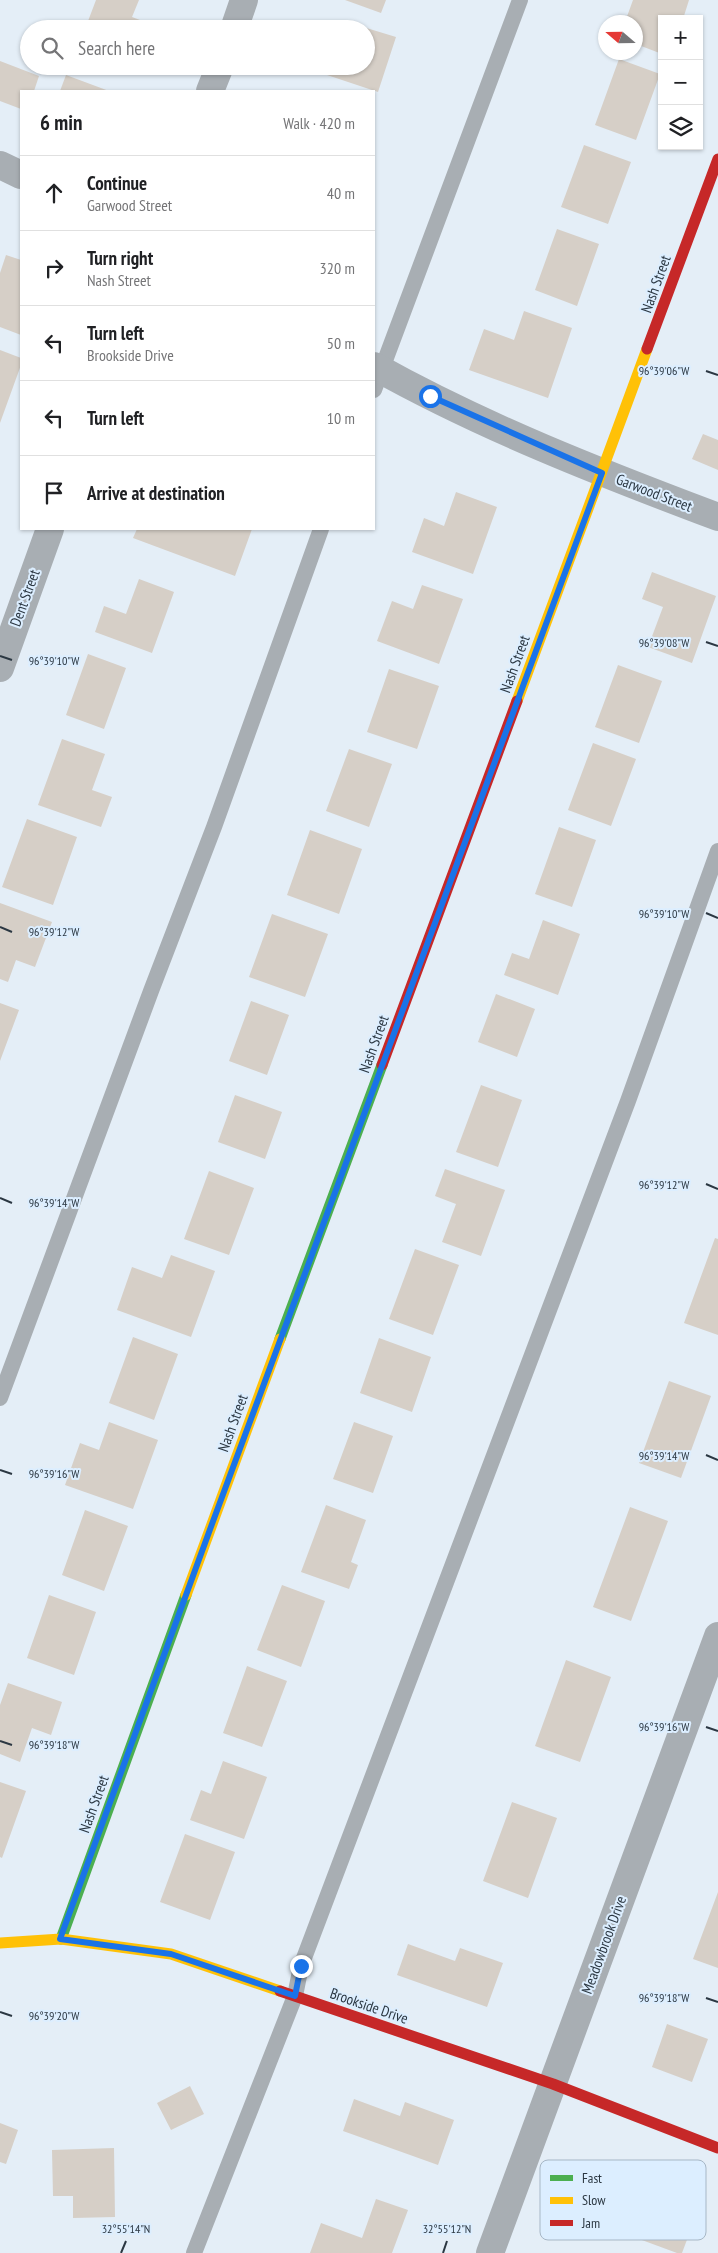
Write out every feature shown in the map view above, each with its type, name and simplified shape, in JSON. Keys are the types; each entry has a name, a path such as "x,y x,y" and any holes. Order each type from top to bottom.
{"street":[{"path":"237,20 244,0"},
{"path":"210,90 216,75"},
{"name":"Nash Street","path":"60,1939 718,159"},
{"path":"0,165 20,175"},
{"name":"Garwood Street","path":"376,375 430,396 602,473 718,517"},
{"name":"Dent Street","path":"0,668 50,530"},
{"name":"Meadowbrook Drive","path":"490,2253 718,1636"},
{"name":"Brookside Drive","path":"0,1943 60,1939 171,1954 553,2084 718,2148"}],"lane":[{"path":"376,375 520,0"},
{"path":"0,1398 147,1000 214,827 322,530"},
{"path":"194,2253 295,1996 301,1966 610,1148 718,851"}],"building":[{"path":"96,0 139,0 132,17 140,20 88,20"},
{"path":"345,0 386,0 381,13"},
{"path":"633,0 689,0 684,15 658,15 658,52 643,47 643,15 628,15"},
{"path":"375,31 396,37 378,92 327,75 375,75"},
{"path":"619,60 658,73 658,80 636,140 595,125"},
{"path":"0,61 20,69 20,75 39,76 34,90 20,90 20,109 0,101"},
{"path":"66,75 106,90 60,90"},
{"path":"584,145 631,162 608,224 561,207"},
{"path":"557,229 599,244 577,306 535,290"},
{"path":"6,255 20,260 20,335 0,327 0,273"},
{"path":"524,311 572,328 548,398 469,370 484,329 514,340"},
{"path":"0,350 20,358 20,368 0,423"},
{"path":"703,434 718,440 718,470 692,459"},
{"path":"456,492 497,507 473,574 412,552 424,518 444,526"},
{"path":"137,530 252,530 235,576 133,538"},
{"path":"652,572 716,596 692,663 648,647 663,607 642,599"},
{"path":"139,579 174,592 152,653 95,632 104,606 126,614"},
{"path":"422,585 463,599 439,664 377,641 392,601 413,609"},
{"path":"88,654 126,668 104,729 66,715"},
{"path":"618,665 662,681 639,743 595,727"},
{"path":"389,669 439,686 417,749 367,732"},
{"path":"62,739 105,754 92,790 112,797 101,827 38,805"},
{"path":"593,743 636,759 611,826 568,810"},
{"path":"349,749 392,764 369,827 326,811"},
{"path":"27,819 77,837 53,905 2,887"},
{"path":"559,827 596,840 572,907 535,894"},
{"path":"310,830 362,849 339,914 287,895"},
{"path":"0,903 52,922 35,967 16,960 8,982 0,979"},
{"path":"272,914 328,934 305,997 249,977"},
{"path":"543,920 580,934 558,995 504,975 512,953 529,959"},
{"path":"496,994 535,1009 517,1057 478,1042"},
{"path":"251,1001 289,1015 267,1075 229,1061"},
{"path":"0,1003 19,1010 0,1061"},
{"path":"481,1085 522,1100 498,1167 456,1152"},
{"path":"235,1095 282,1112 265,1159 218,1142"},
{"path":"445,1169 505,1190 481,1256 442,1242 456,1204 435,1196"},
{"path":"209,1171 254,1188 229,1255 184,1239"},
{"path":"715,1238 718,1239 718,1335 684,1323"},
{"path":"415,1249 459,1265 433,1335 389,1319"},
{"path":"171,1255 215,1271 191,1337 117,1310 132,1267 162,1278"},
{"path":"133,1337 178,1354 154,1420 109,1403"},
{"path":"379,1338 431,1357 412,1412 360,1393"},
{"path":"669,1381 711,1396 681,1478 639,1463"},
{"path":"109,1422 158,1440 133,1509 65,1485 80,1443 99,1450"},
{"path":"354,1422 393,1436 373,1493 333,1479"},
{"path":"326,1505 366,1520 351,1562 358,1565 349,1589 301,1572"},
{"path":"630,1507 668,1521 631,1621 593,1607"},
{"path":"85,1510 128,1526 104,1591 62,1575"},
{"path":"282,1585 325,1601 301,1667 257,1650"},
{"path":"49,1595 96,1612 74,1675 27,1658"},
{"path":"566,1660 611,1677 580,1762 535,1746"},
{"path":"247,1666 287,1681 262,1747 223,1733"},
{"path":"8,1683 62,1702 51,1735 32,1728 20,1762 0,1754 0,1705"},
{"path":"223,1761 267,1777 244,1839 190,1820 201,1790 211,1794"},
{"path":"0,1782 26,1791 2,1858 0,1857"},
{"path":"512,1802 557,1818 528,1898 483,1881"},
{"path":"185,1834 235,1852 210,1920 160,1902"},
{"path":"718,1892 718,1968 693,1959"},
{"path":"408,1944 455,1961 460,1948 503,1963 487,2007 397,1975"},
{"path":"667,2024 708,2039 692,2082 652,2067"},
{"path":"190,2086 204,2114 171,2130 157,2103"},
{"path":"354,2099 400,2116 405,2102 454,2120 438,2165 343,2131"},
{"path":"0,2123 18,2130 6,2164 0,2162"},
{"path":"114,2148 115,2217 73,2218 73,2196 53,2196 52,2150"},
{"path":"376,2199 408,2210 392,2253 310,2253 321,2223 362,2238"},
{"path":"642,2240 687,2240 682,2253 677,2253"}],"traffic: fast":[{"path":"280,1339 382,1065"},
{"path":"61,1939 186,1595"}],"traffic: slow":[{"path":"517,701 647,349"},
{"path":"186,1595 280,1339"},
{"path":"0,1943 61,1939 171,1954 280,1991"}],"traffic: jam":[{"path":"647,349 718,159"},
{"path":"382,1065 517,701"},
{"path":"280,1991 553,2084 718,2148"}],"route":[{"path":"301,1966 295,1996 171,1954 60,1939 602,473 430,396"}]}
